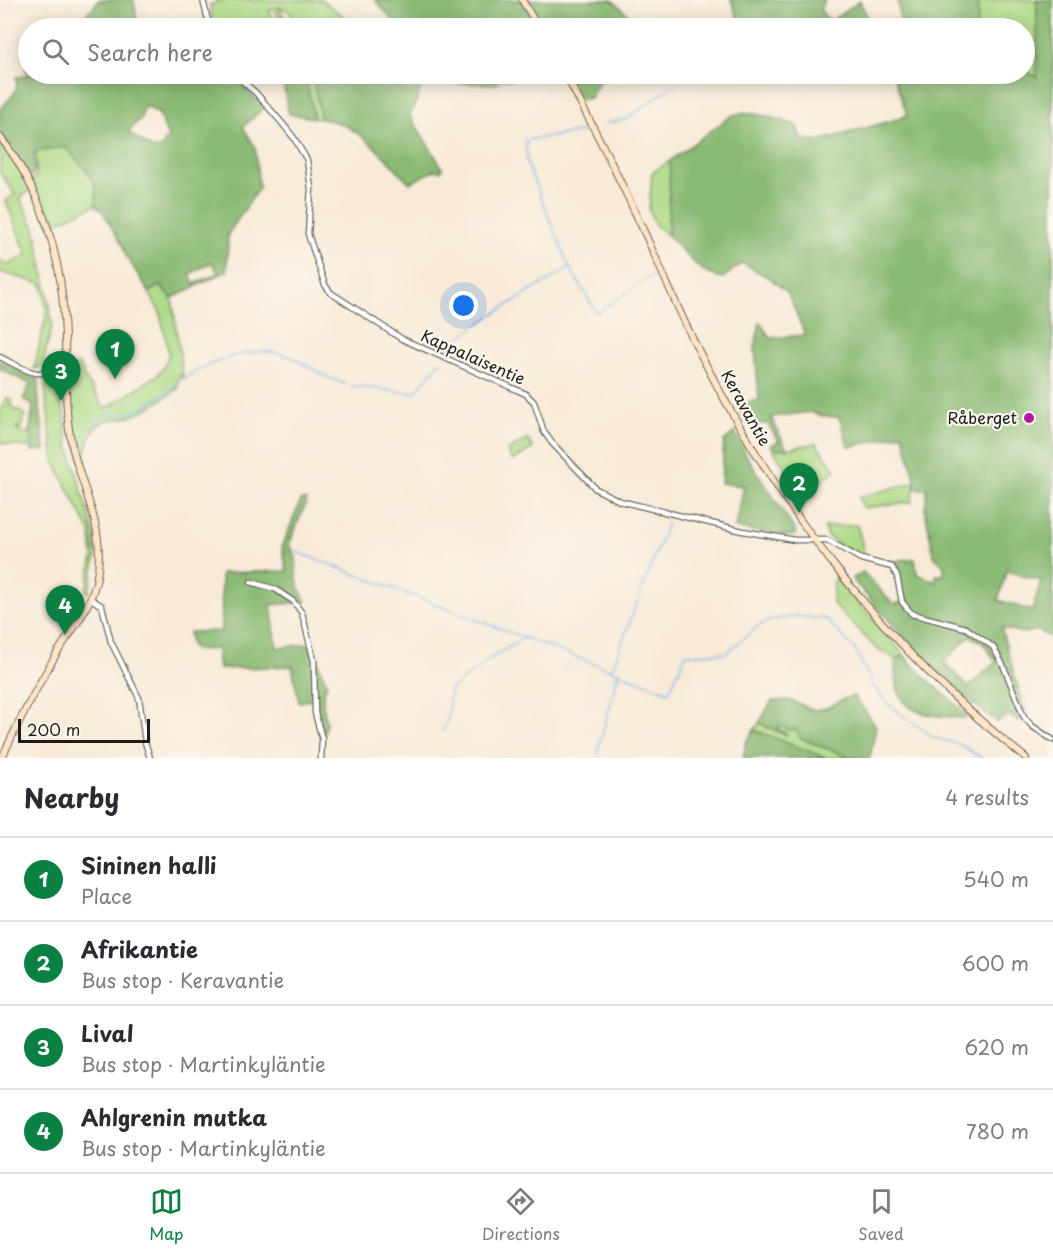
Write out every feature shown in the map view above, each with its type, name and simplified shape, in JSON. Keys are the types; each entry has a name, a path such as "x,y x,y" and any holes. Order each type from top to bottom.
{"main road":[{"path":"522,0 533,18"},
{"name":"Keravantie","path":"570,84 616,172 704,363 758,458 813,539 852,588 923,667 970,711 1026,758"},
{"path":"0,137 26,174 46,223 61,287 67,409 71,442 99,536 98,568 91,600 57,653 2,758"}],"street":[{"path":"203,0 208,18"},
{"name":"Kappalaisentie","path":"246,84 282,123 307,160 310,188 308,234 325,285 335,297 408,342 526,394 534,402 544,432 552,443 603,494 620,501 711,525 795,540 827,540 861,559 889,566 897,576 902,602 912,614 956,624 993,647 1003,665 1024,717 1032,726 1053,740"},
{"path":"0,357 38,374 66,368"},
{"path":"251,582 275,589 293,602 302,613 315,661 315,713 322,739 321,758"},
{"path":"91,600 102,606 111,642 139,698 145,742 150,758"}],"green space":[{"path":"99,0 134,0 137,18 84,17"},
{"path":"221,0 322,0 346,18 293,18 289,11 278,7 285,18 279,18 274,9 269,11 271,18 212,18 210,5"},
{"path":"375,0 612,0 632,18 391,18"},
{"path":"731,0 825,0 820,10 827,18 738,18"},
{"path":"898,0 979,0 978,18 900,18"},
{"path":"979,0 1037,0 1037,77 1035,76 1035,18 978,18"},
{"path":"1037,0 1053,0 1053,639 1037,630 1025,633 1001,628 1025,712 1019,721 1008,715 997,722 957,691 852,579 863,572 893,604 903,602 898,574 893,564 899,560 915,559 917,574 937,582 936,575 944,575 944,565 934,557 925,510 927,489 915,489 915,478 903,434 849,447 839,417 822,416 811,412 771,417 787,449 773,449 770,445 779,442 768,424 745,419 737,404 759,400 755,347 760,322 770,338 805,335 788,293 768,277 742,263 723,278 714,276 692,261 668,235 670,161 732,115 756,114 781,120 798,127 800,139 819,141 907,115 896,84 1035,84 1035,76 1037,77","holes":["1007,571 1041,581 1032,611 998,600","970,636 983,643 996,662 968,687 944,662"]},
{"path":"860,1 868,18 834,18"},
{"path":"16,77 18,77 18,84 240,84 265,107 243,127 255,147 259,188 228,234 227,271 172,298 160,285 149,292 125,254 123,246 103,212 95,205 93,180 65,147 34,152 35,171 31,177 0,133 0,110 15,91","holes":["145,105 159,114 168,137 162,147 153,149 128,132 141,118","212,262 218,273 194,284 190,274"]},
{"path":"283,84 307,84 314,118 289,114"},
{"path":"307,84 314,84 321,119 314,118"},
{"path":"314,84 423,84 410,116 443,169 435,170 410,183 359,134 347,127 321,119"},
{"path":"570,84 598,84 590,98 579,100"},
{"path":"0,137 32,189 20,198 35,228 50,306 52,326 42,366 34,369 47,311 42,284 0,272 0,260 8,265 27,255 6,201 15,194 0,173"},
{"path":"65,146 93,180 95,205 50,226 32,181 37,174 36,152"},
{"path":"670,161 668,235 656,226 649,210 652,173"},
{"path":"160,285 172,298 183,377 180,375 179,382 174,387 179,388 139,413 101,423 92,434 84,460 80,460 72,417 69,371 79,364 84,372 82,373 105,409 155,377 163,369 169,354 160,313 149,292"},
{"path":"0,361 39,380 38,392 45,450 32,451 30,428 33,406 23,399 30,384 0,369"},
{"path":"54,375 62,375 58,395 64,412 68,443 95,536 96,557 89,593 86,591 93,557 91,534 54,461 45,389 46,379"},
{"path":"7,398 13,401 10,406 26,415 20,429 17,427 16,430 27,434 30,428 32,448 0,443 0,410"},
{"path":"735,432 749,460 796,532 795,535 735,528 744,486 721,483 724,441"},
{"path":"527,439 533,448 513,461 507,451"},
{"path":"816,443 836,470 802,495 773,449 787,449"},
{"path":"915,482 912,502 863,508 859,497"},
{"path":"301,500 307,500 289,545 296,558 299,588 306,602 271,605 277,648 313,643 327,684 323,699 326,722 324,735 316,711 317,699 299,702 292,666 219,669 217,649 195,650 191,645 189,632 222,631 221,573 287,571 282,547"},
{"path":"857,525 864,551 861,557 829,538 824,527"},
{"path":"836,578 904,655 896,660 877,649 833,604 833,581"},
{"path":"904,655 917,670 970,717 936,716 914,709 905,703 899,694 895,663"},
{"path":"854,696 876,726 870,758 851,758 800,738 797,730 791,731 780,726 777,728 788,735 759,723 772,701 789,700 815,710 829,707"},
{"path":"759,723 779,733 786,734 777,728 780,726 797,730 809,742 851,758 826,758 754,730"},
{"path":"754,730 826,758 743,758 746,742"}],"waterway":[{"path":"606,123 627,119 675,84"},
{"path":"587,131 526,140 527,164 570,268 597,313 653,275"},
{"path":"445,354 460,337 484,320 569,268"},
{"path":"82,446 81,438 103,416 134,412 173,389 179,379 233,356 247,353 275,353 292,358 346,384"},
{"path":"351,386 414,393 441,361"},
{"path":"612,669 667,524"},
{"path":"294,551 669,692 686,654 726,653 758,626 771,620 797,616 826,619 855,649 875,689 890,706 935,738 961,745 981,758"},
{"path":"442,732 448,720 450,690 488,660 524,638"},
{"path":"600,758 598,750 618,674"}],"place":[{"name":"Sininen halli","path":"115,379"},
{"name":"Lival","path":"61,401"},
{"name":"Råberget","path":"1029,418"},
{"name":"Afrikantie","path":"799,513"},
{"name":"Ahlgrenin mutka","path":"65,635"}]}
